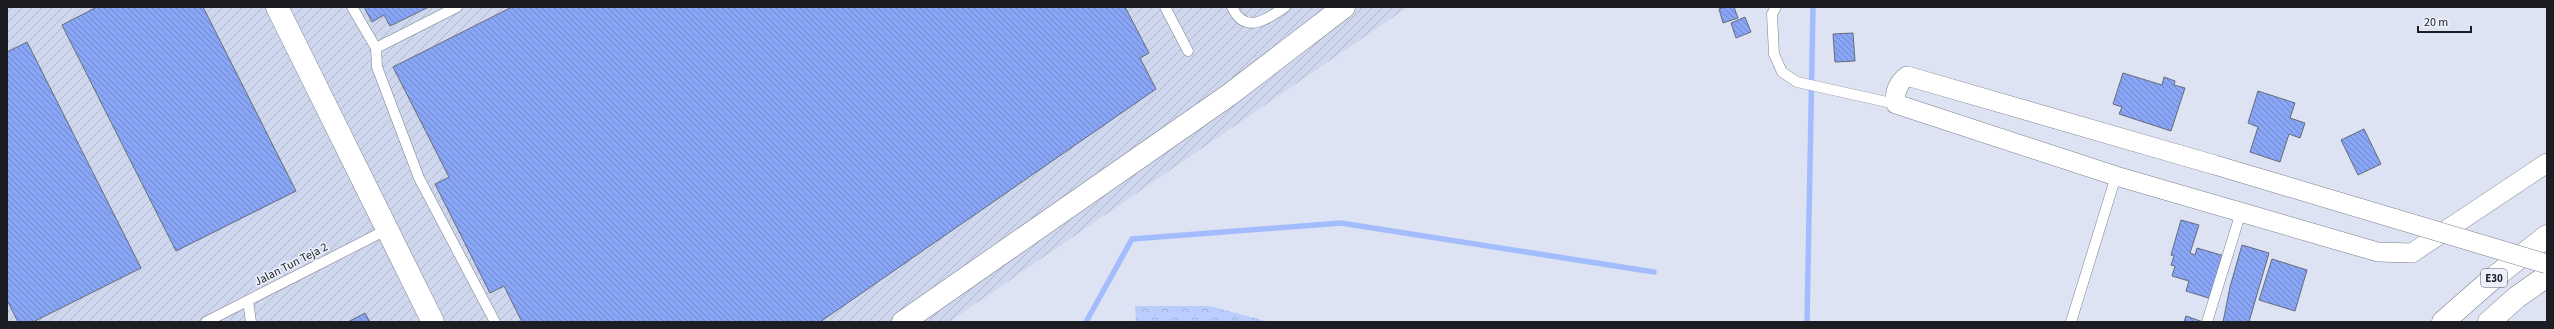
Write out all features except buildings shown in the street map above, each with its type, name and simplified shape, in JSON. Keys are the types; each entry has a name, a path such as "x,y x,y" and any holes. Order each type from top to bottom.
{"main road":[{"path":"277,7 433,322"},
{"path":"903,322 1229,95 1344,7"},
{"name":"E30","path":"2443,322 2492,279 2547,236"},
{"name":"E30","path":"2489,322 2518,297 2547,276"}],"street":[{"path":"2547,163 2412,253 2378,252 2116,176 1896,104 1895,98 1900,82 1907,76 2215,165 2547,264"}],"lane":[{"path":"352,7 376,48 377,67 418,178 495,322"},
{"path":"376,48 457,7"},
{"path":"1165,7 1188,51"},
{"path":"1232,7 1235,14 1246,22 1257,23 1269,18 1285,7"},
{"path":"1776,7 1772,14 1774,54 1782,72 1797,82 1896,104"},
{"path":"2071,322 2116,176"},
{"path":"2207,322 2240,212"},
{"name":"Jalan Tun Teja 2","path":"206,322 388,229"},
{"path":"248,301 251,322"}],"shaded area":[{"path":"7,7 1408,7 949,322 7,322"}],"green space":[{"path":"1135,306 1210,306 1269,322 1136,322"}],"waterway":[{"path":"1807,322 1813,7"},
{"path":"1086,322 1132,239 1341,223 1654,272"}]}
